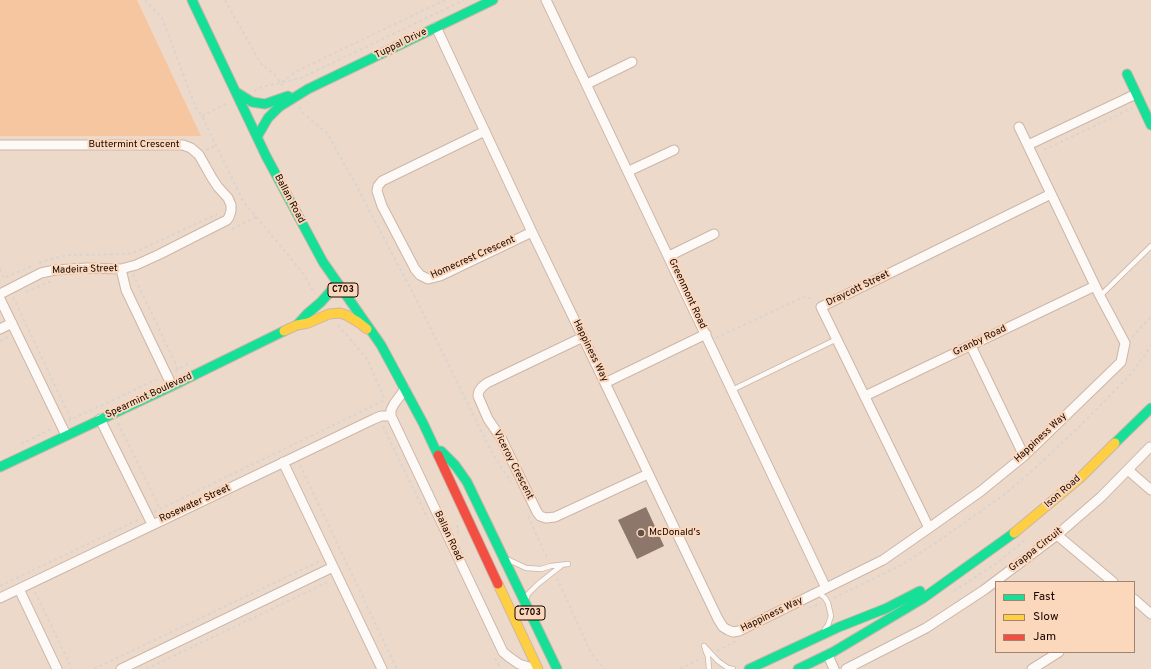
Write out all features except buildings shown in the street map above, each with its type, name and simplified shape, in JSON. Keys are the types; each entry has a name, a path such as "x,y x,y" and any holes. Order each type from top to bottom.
{"main road":[{"name":"Ballan Road","path":"192,0 257,137 323,262 381,345 405,389 432,442 538,669"},
{"name":"Tuppal Drive","path":"236,92 252,102 265,104 291,97 494,0"},
{"path":"1127,74 1151,125"},
{"name":"Tuppal Drive","path":"257,137 268,118 291,97"},
{"name":"Spearmint Boulevard","path":"297,325 338,283"},
{"path":"329,314 340,313 346,315 358,322 374,335"},
{"name":"Spearmint Boulevard","path":"0,467 297,325 308,323 329,314"},
{"name":"Ison Road","path":"749,669 807,641 822,645 922,599 1017,532 1074,482 1151,408"},
{"name":"Ballan Road","path":"432,442 454,464 467,482 557,669"},
{"name":"Ison Road","path":"798,669 839,627 887,608 968,567"}],"street":[{"name":"Greenmont Road","path":"546,0 708,338 822,590"},
{"name":"Happiness Way","path":"436,28 582,337 606,383 718,619 728,630 733,632 739,631 883,560 981,491 1024,456 1121,362 1125,343"},
{"path":"587,84 632,62"},
{"path":"1028,145 1136,94"},
{"path":"1019,127 1095,286 1125,343"},
{"name":"Homecrest Crescent","path":"485,131 382,181 378,186 377,191 382,206 415,269 420,275 428,279 440,276 532,232"},
{"name":"Buttermint Crescent","path":"0,145 183,145 192,148 199,155 218,187 228,198 231,205 227,211"},
{"path":"629,171 674,150"},
{"name":"Draycott Street","path":"929,528 821,307 1051,194"},
{"name":"Madeira Street","path":"0,294 41,273 54,270 87,268 121,269 136,265 227,220 229,217 227,211"},
{"path":"669,256 714,234"},
{"path":"121,269 126,290 172,386"},
{"name":"Granby Road","path":"865,396 1095,286"},
{"path":"0,299 66,435"},
{"path":"0,329 12,323"},
{"name":"Viceroy Crescent","path":"582,337 487,383 482,387 478,396 488,419 501,438 540,516 546,518 555,517 648,474"},
{"path":"606,383 708,338"},
{"path":"971,346 1024,456"},
{"path":"392,412 405,389"},
{"name":"Rosewater Street","path":"0,598 374,418 392,412"},
{"name":"Ballan Road","path":"392,412 504,652 519,664 535,669"},
{"path":"100,419 152,524"},
{"name":"Grappa Circuit","path":"996,581 1057,535 1101,497 1150,447"},
{"path":"283,462 382,669"},
{"path":"1128,470 1151,490"},
{"path":"1057,535 1112,581"},
{"path":"120,669 333,567"},
{"name":"Grappa Circuit","path":"846,669 926,628 995,582"},
{"path":"19,589 57,669"},
{"path":"1135,602 1151,614"},
{"path":"822,645 834,669"},
{"path":"1032,669 1057,653"}],"lane":[{"path":"1100,296 1151,246"},
{"path":"732,390 837,339"},
{"path":"503,556 526,568 552,569 568,564"},
{"path":"525,602 528,594 552,569"},
{"path":"822,590 828,603 831,616 822,645"},
{"path":"709,669 708,657 704,646 718,661 728,668 733,669"}],"path":[{"path":"145,0 162,18 196,108 202,116 243,201 302,273 321,302"},
{"path":"224,0 261,64 275,75 304,114 327,133 416,299 493,456 513,484"},
{"path":"281,82 297,71 445,0"},
{"path":"281,82 301,78 464,0"},
{"path":"1044,150 1141,104"},
{"path":"0,269 4,278 43,262 69,255 127,254 140,250 227,211"},
{"path":"133,274 178,369"},
{"path":"10,289 71,419"},
{"path":"708,338 806,296 821,307"},
{"path":"329,314 366,359 392,412"},
{"path":"1125,343 1151,317"},
{"path":"1031,472 1132,374 1151,346"},
{"path":"0,586 385,400"},
{"path":"118,423 160,509"},
{"path":"376,429 383,425 428,518"},
{"path":"287,471 300,465 397,669"},
{"path":"526,512 591,652 604,669"},
{"path":"456,521 459,538"},
{"path":"94,669 320,561"},
{"path":"146,669 330,581"},
{"path":"23,598 35,592 72,669"},
{"path":"494,655 501,669"}],"shaded area":[{"path":"0,0 137,0 201,136 0,136"}],"traffic: fast":[{"path":"192,0 266,156 323,262 381,345 423,423 438,455"},
{"path":"257,137 268,118 279,107 308,89 493,0"},
{"path":"1127,74 1151,125"},
{"path":"236,92 252,102 265,104 288,96"},
{"path":"297,325 338,283"},
{"path":"0,467 172,386 284,331"},
{"path":"1115,443 1151,408"},
{"path":"441,451 455,465 467,482 557,669"},
{"path":"798,669 833,652 922,599 1014,533"},
{"path":"749,669 839,627 887,608 920,591"}],"traffic: slow":[{"path":"284,331 329,314 340,313 358,322 367,329"},
{"path":"1014,533 1080,478 1115,443"},
{"path":"498,584 538,669"}],"traffic: jam":[{"path":"438,455 498,584"}],"place":[{"name":"McDonald's","path":"641,533"}]}
